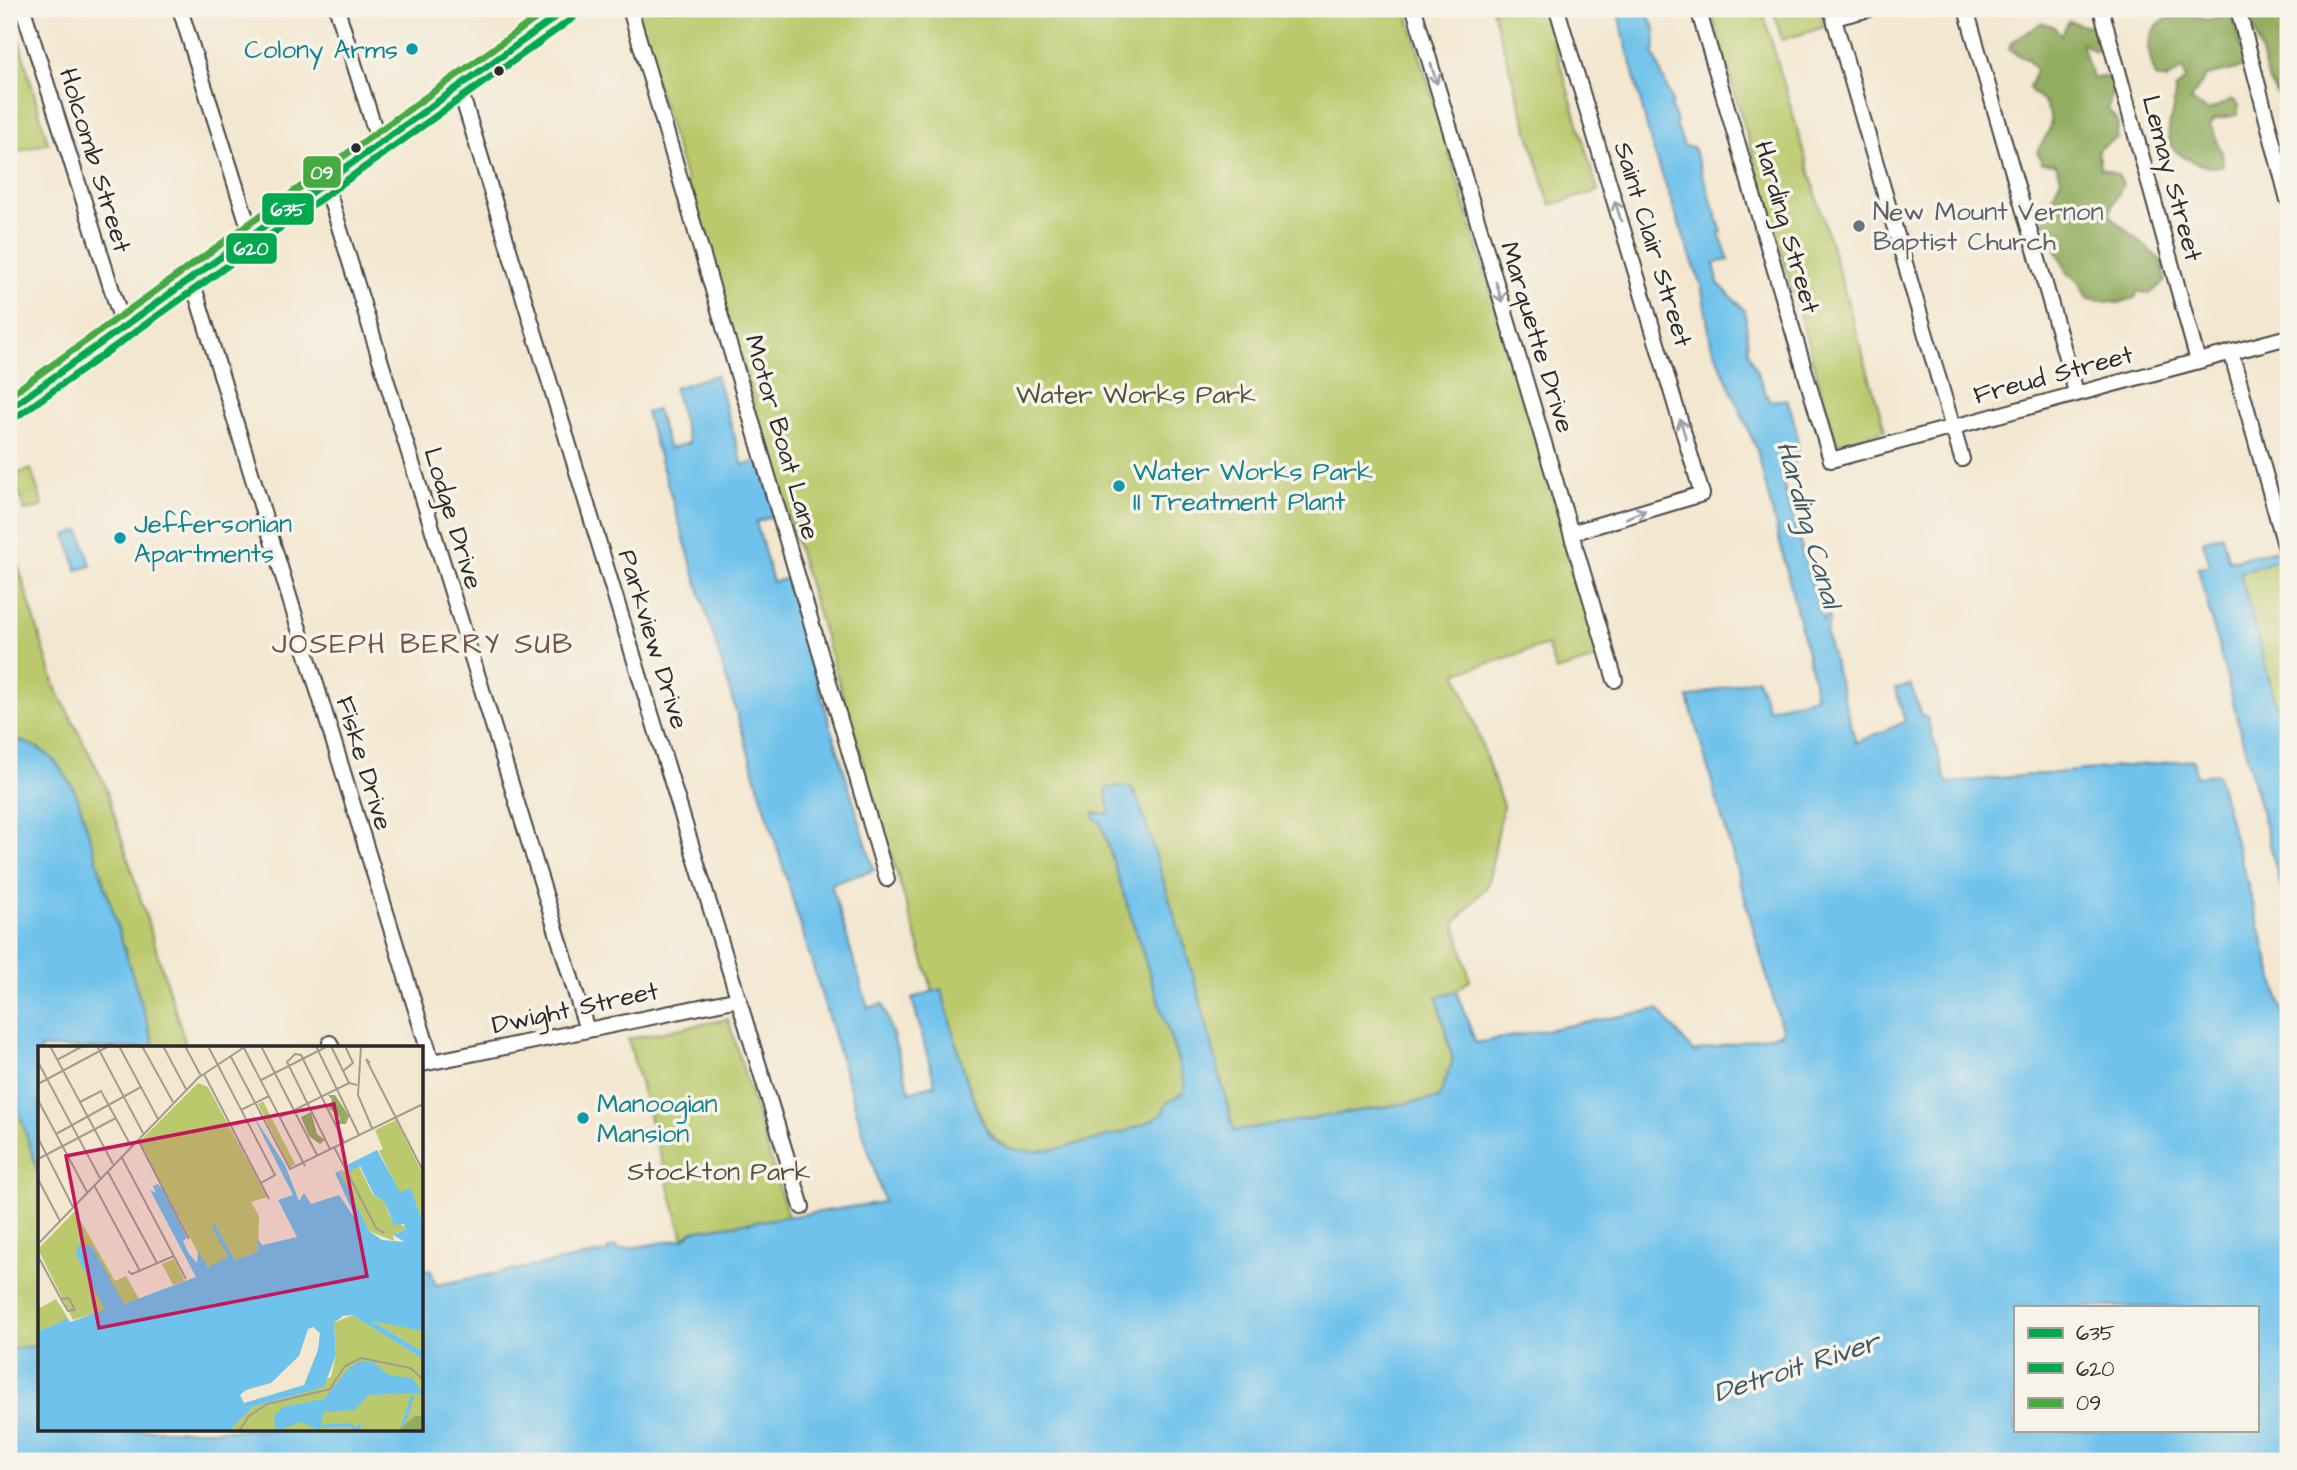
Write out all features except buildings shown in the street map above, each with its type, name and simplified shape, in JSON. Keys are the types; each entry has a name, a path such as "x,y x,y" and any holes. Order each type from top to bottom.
{"main road":[{"path":"9,409 560,11"}],"street":[{"name":"Holcomb Street","path":"23,9 123,325"},
{"path":"180,9 251,234"},
{"path":"337,9 379,143"},
{"name":"Motor Boat Lane","path":"630,9 887,879"},
{"name":"Marquette Drive","path":"1414,9 1615,680"},
{"name":"Saint Clair Street","path":"1558,9 1702,494 1571,533"},
{"name":"Harding Street","path":"1698,9 1831,460"},
{"path":"1870,9 1832,14 1962,459"},
{"path":"1966,9 2076,393"},
{"name":"Lemay Street","path":"2101,9 2198,361"},
{"path":"2238,9 2288,200"},
{"name":"Parkview Drive","path":"459,86 802,1207"},
{"name":"Lodge Drive","path":"325,181 587,1030"},
{"name":"Fiske Drive","path":"191,277 422,1046"},
{"name":"Freud Street","path":"1831,460 2288,337"},
{"path":"2231,352 2288,555"},
{"name":"Dwight Street","path":"427,1063 739,999"}],"green space":[{"name":"Water Works Park","path":"634,9 1406,9 1601,657 1556,671 1547,645 1457,673 1503,806 1488,885 1455,923 1470,980 1456,991 1437,997 1453,1061 1440,1098 1234,1131 1198,991 1135,793 1100,820 1185,1083 1184,1092 1165,1105 1163,1113 1144,1124 1112,1136 1059,1149 1036,1152 1015,1150 996,1140 988,1130 972,1093 941,990 933,992"},
{"path":"1492,9 1544,9 1598,191 1550,205"},
{"path":"1710,9 1762,9 1885,430 1837,443"},
{"path":"1773,9 1819,9 1824,27 1782,40"},
{"path":"2282,9 2288,9 2288,106 2285,106 2269,82 2252,21 2281,12"},
{"path":"2186,11 2207,20 2232,11 2246,67 2206,76 2191,100 2208,111 2232,99 2239,105 2237,115 2215,119 2210,125 2222,152 2223,165 2219,166 2210,167 2196,163 2174,149 2169,132 2175,90 2186,79 2183,69 2166,80 2156,77 2149,53 2151,35 2156,28 2163,21"},
{"path":"13,19 48,143 9,154 9,21"},
{"path":"2069,21 2085,26 2098,25 2104,48 2095,51 2082,43 2092,78 2107,77 2114,85 2108,109 2118,122 2117,138 2098,150 2100,168 2117,174 2123,183 2110,216 2163,262 2165,281 2150,294 2138,291 2135,298 2118,303 2087,299 2078,280 2068,274 2052,233 2042,218 2061,179 2056,164 2042,163 2037,151 2047,135 2049,111 2029,88 2036,70 2028,60 2009,50 2011,43 2041,23 2053,26 2061,35"},
{"path":"31,469 43,506 25,511 13,475"},
{"path":"9,536 56,689 104,782 186,1046 38,1046 38,1346 9,1349"},
{"path":"2288,548 2288,749 2240,573 2280,559 2278,550"},
{"name":"Stockton Park","path":"728,1019 788,1217 693,1231 683,1238 628,1039"}],"water":[{"name":"Detroit River","path":"1617,9 1645,9 1655,29 1653,51 1673,104 1670,106 1677,121 1675,122 1684,146 1693,147 1729,260 1714,263 1718,283 1745,311 1748,351 1769,401 1787,399 1798,440 1795,461 1781,476 1823,622 1826,616 1830,617 1826,634 1856,743 1905,722 1895,688 1911,685 1921,715 1927,718 1947,783 2193,760 2196,776 2217,774 2288,1024 2288,1461 9,1461 9,1349 38,1346 38,1432 424,1432 424,1269 431,1271 436,1285 608,1252 608,1249 617,1246 619,1250 683,1239 693,1231 884,1202 646,413 657,410 669,449 689,443 674,388 716,375 743,465 760,461 777,515 756,522 773,582 796,576 825,670 815,674 874,870 831,884 868,1008 883,1004 910,1092 935,1084 912,998 941,989 979,1113 987,1130 1004,1146 1024,1151 1047,1150 1112,1136 1154,1119 1163,1113 1165,1105 1184,1092 1185,1083 1100,821 1094,819 1094,813 1110,814 1106,789 1119,786 1130,788 1139,802 1198,991 1234,1131 1439,1098 1453,1060 1437,997 1456,991 1476,1043 1658,1009 1693,1052 1783,1033 1688,698 1757,678 1768,709 1815,697 1814,681 1757,450 1711,343 1702,289 1651,143"},
{"path":"80,530 91,566 77,570 66,535"},
{"path":"2222,535 2229,561 2278,550 2280,559 2240,573 2288,749 2288,914 2198,568 2210,565 2203,541"},
{"path":"9,739 32,745 50,757 65,774 77,795 154,1046 38,1046 38,1173 9,1079"}],"transit line":[{"name":"09","path":"9,396 549,9"},
{"name":"635","path":"9,409 567,9"},
{"name":"620","path":"15,418 573,18"}],"place":[{"name":"Colony Arms","path":"412,49"},
{"name":"New Mount Vernon Baptist Church","path":"1859,226"},
{"name":"Water Works Park II Treatment Plant","path":"1119,486"},
{"name":"Jeffersonian Apartments","path":"120,538"},
{"name":"Manoogian Mansion","path":"583,1118"}],"district":[{"name":"JOSEPH BERRY SUB","path":"423,643"}],"water label":[{"name":"Harding Canal","path":"1810,524"}]}
